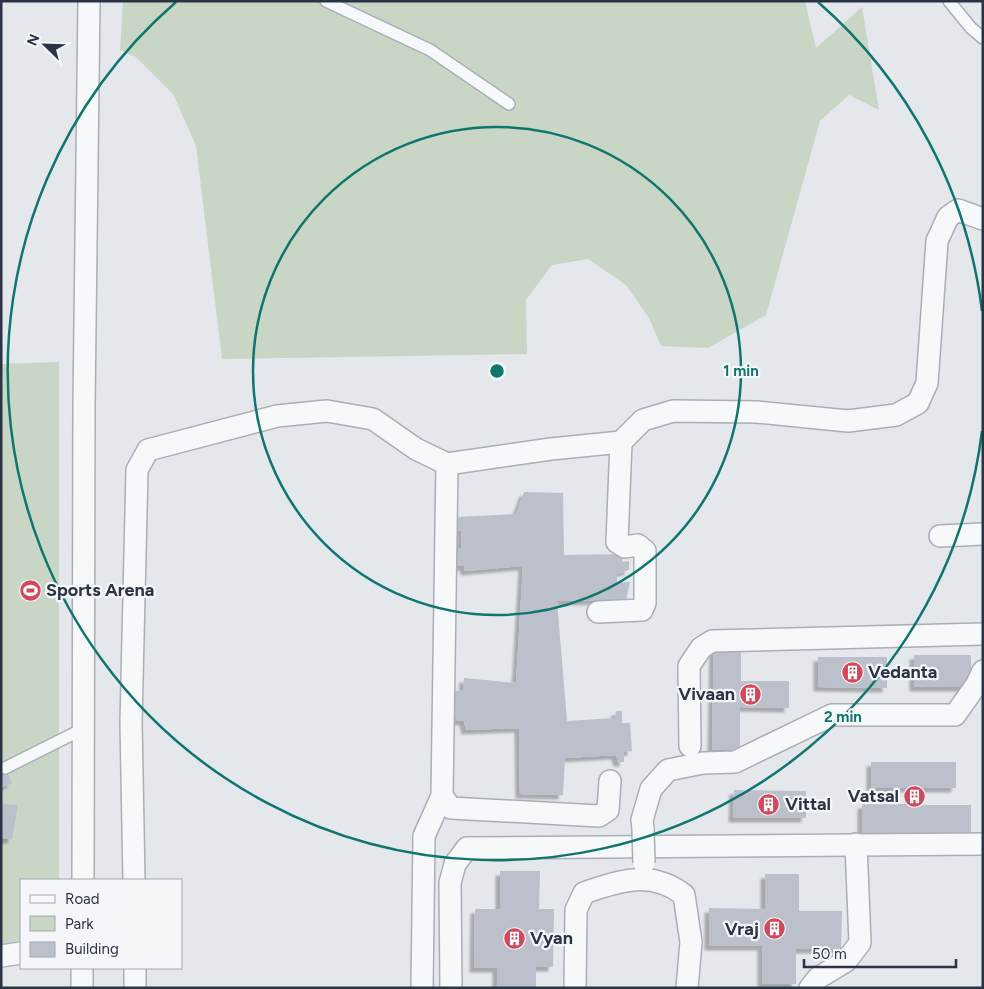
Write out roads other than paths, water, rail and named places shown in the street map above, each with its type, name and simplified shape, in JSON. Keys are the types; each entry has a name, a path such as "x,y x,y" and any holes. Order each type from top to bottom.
{"street":[{"path":"83,879 84,406 89,1"},
{"path":"134,879 132,722 138,470 148,450 277,416 328,411 373,418 416,449 447,464 551,449 621,442 643,420 673,411 756,412 848,421 896,415 918,404 927,383 937,241 948,218 958,210 983,219"},
{"path":"598,612 642,610 645,603 645,551 638,545 626,547 617,542 621,442"},
{"path":"422,988 424,836 442,796 447,464"},
{"path":"940,536 983,534"},
{"path":"690,746 690,666 701,648 712,641 983,634"},
{"path":"644,870 642,820 651,789 668,770 703,763 735,762 832,714 955,715 977,684 983,671"},
{"path":"442,796 451,808 599,816 608,810 610,781"},
{"path":"810,988 818,978 846,960 860,943 856,844"},
{"path":"451,988 450,883 455,864 467,848 983,844"},
{"path":"575,988 576,910 584,893 644,870"},
{"path":"644,870 684,894 691,942 687,988"},
{"path":"1,956 20,952"},
{"path":"82,969 82,988"},
{"path":"135,969 136,988"}],"lane":[{"path":"326,1 430,50 509,104"},
{"path":"949,1 971,28 983,38"},
{"path":"5,768 83,729"}],"place":[{"name":"Sports Arena","path":"30,590"},
{"name":"Vedanta","path":"852,672"},
{"name":"Vivaan","path":"751,694"},
{"name":"Vatsal","path":"915,796"},
{"name":"Vittal","path":"769,804"},
{"name":"Vraj","path":"775,929"},
{"name":"Vyan","path":"514,938"}]}
